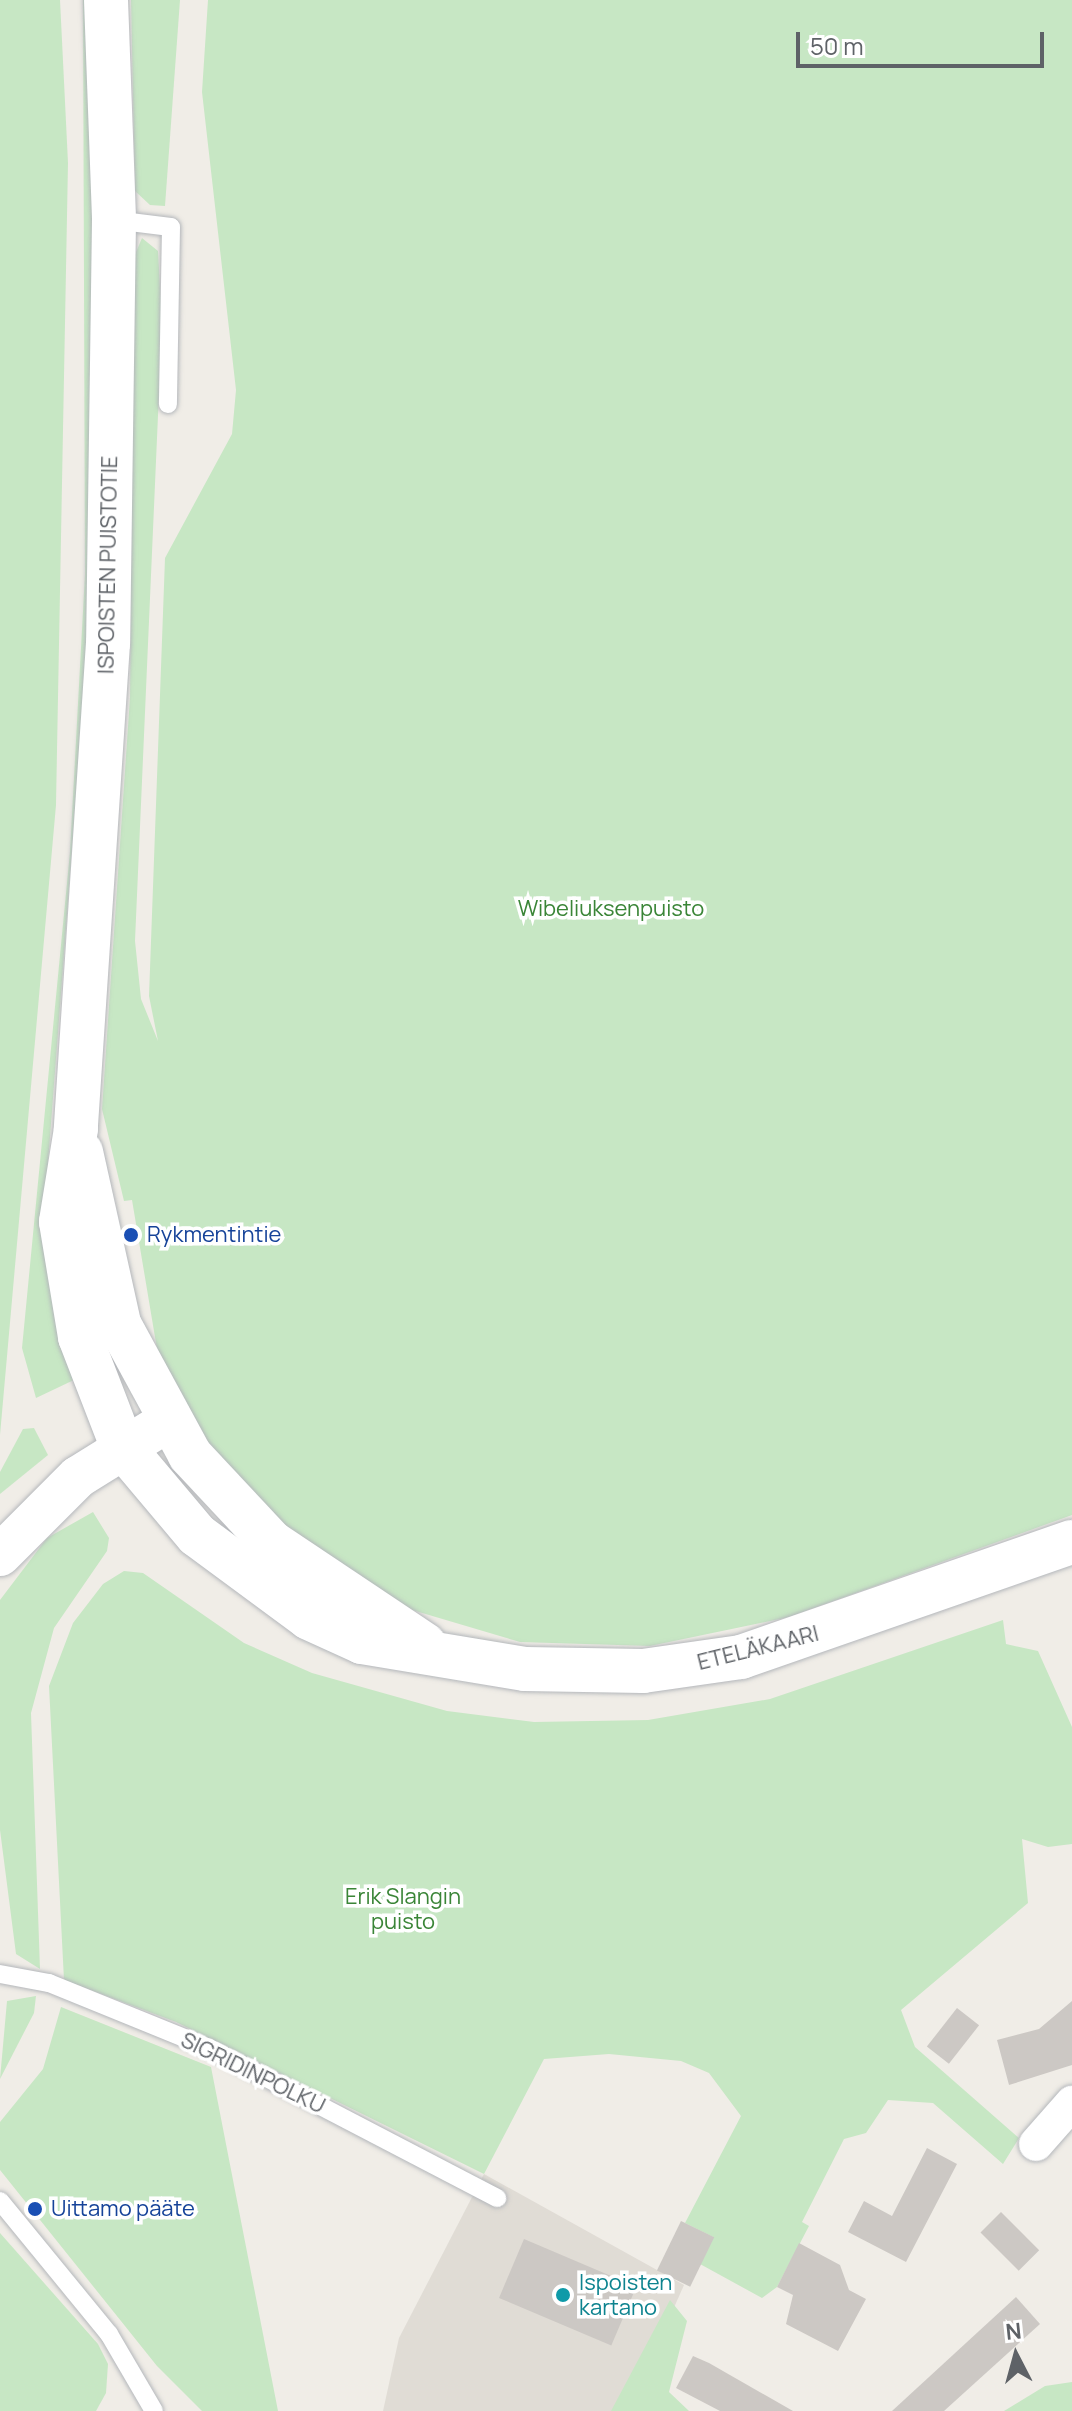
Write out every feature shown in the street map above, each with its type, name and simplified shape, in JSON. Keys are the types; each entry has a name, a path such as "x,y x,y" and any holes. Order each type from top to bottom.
{"main road":[{"name":"ISPOISTEN PUISTOTIE","path":"106,0 114,220 108,643 76,1129 62,1189 63,1261 91,1374 122,1446"},
{"name":"ISPOISTEN PUISTOTIE","path":"76,1129 115,1310 168,1421"},
{"name":"ETELÄKAARI","path":"168,1421 207,1478 271,1542 430,1649"},
{"name":"ETELÄKAARI","path":"122,1446 197,1535 277,1599 362,1642 430,1649 580,1673 704,1663 817,1635 1072,1542"}],"street":[{"path":"0,1555 41,1507 122,1446 168,1421"},
{"path":"1036,2144 1072,2103"}],"lane":[{"path":"114,220 171,227 168,404"},
{"name":"SIGRIDINPOLKU","path":"0,1974 49,1983 209,2048 497,2198"},
{"path":"0,2201 109,2334 154,2411"}],"shaded area":[{"path":"484,2174 684,2285 628,2411 383,2411 399,2338"}],"green space":[{"path":"0,0 60,0 68,163 56,805 0,1435"},
{"path":"83,0 92,0 93,575 48,1163 76,1379 36,1398 22,1348 70,852 85,574"},
{"path":"131,0 180,0 165,206 150,205 135,191"},
{"name":"Wibeliuksenpuisto","path":"208,0 1072,0 1072,1515 789,1617 650,1646 520,1642 375,1599 214,1469 157,1349 132,1200 124,1201 102,1109 130,697 134,257 142,238 158,251 162,324 135,941 141,999 158,1041 149,996 165,558 232,434 236,390 202,92"},
{"path":"34,1428 48,1455 0,1494 0,1472 23,1429"},
{"path":"93,1512 109,1538 107,1551 54,1628 31,1713 40,1969 16,1954 0,1830 0,1600 47,1538"},
{"name":"Erik Slangin puisto","path":"124,1571 143,1573 244,1643 312,1673 447,1711 534,1722 648,1720 770,1699 1003,1620 1006,1644 1038,1651 1072,1727 1072,1844 1048,1847 1022,1839 1028,1903 901,2010 915,2047 1019,2138 1003,2164 933,2103 888,2100 866,2133 844,2139 802,2222 809,2226 777,2287 762,2298 700,2264 713,2237 685,2223 741,2116 709,2073 681,2061 609,2054 544,2059 484,2174 176,2022 64,1980 49,1686 73,1623 103,1584"},
{"path":"36,1996 34,2013 0,2079 7,2001"},
{"path":"61,2007 211,2067 278,2411 202,2411 157,2366 0,2170 0,2122 43,2069"},
{"path":"0,2233 98,2344 108,2364 106,2393 96,2411 0,2411"},
{"path":"670,2300 687,2321 669,2392 689,2411 611,2411"},
{"path":"1072,2382 1072,2411 1004,2411 1045,2386"}],"building":[{"path":"1072,2001 1072,2065 1009,2085 997,2040 1039,2029"},
{"path":"957,2008 979,2025 949,2064 927,2047"},
{"path":"927,2148 957,2164 906,2262 848,2232 864,2201 892,2216"},
{"path":"1001,2212 1039,2250 1019,2271 980,2233"},
{"path":"681,2221 714,2237 690,2287 657,2270"},
{"name":"Ispoisten kartano","path":"524,2239 636,2287 611,2346 499,2298"},
{"path":"799,2243 840,2265 849,2290 866,2299 838,2351 786,2324 793,2295 777,2287"},
{"path":"1016,2297 1040,2324 944,2411 892,2411"},
{"path":"693,2356 793,2411 720,2411 676,2388"}],"place":[{"name":"Rykmentintie","path":"131,1235"},
{"name":"Uittamo pääte","path":"35,2209"},
{"name":"Ispoisten kartano","path":"563,2295"}]}
